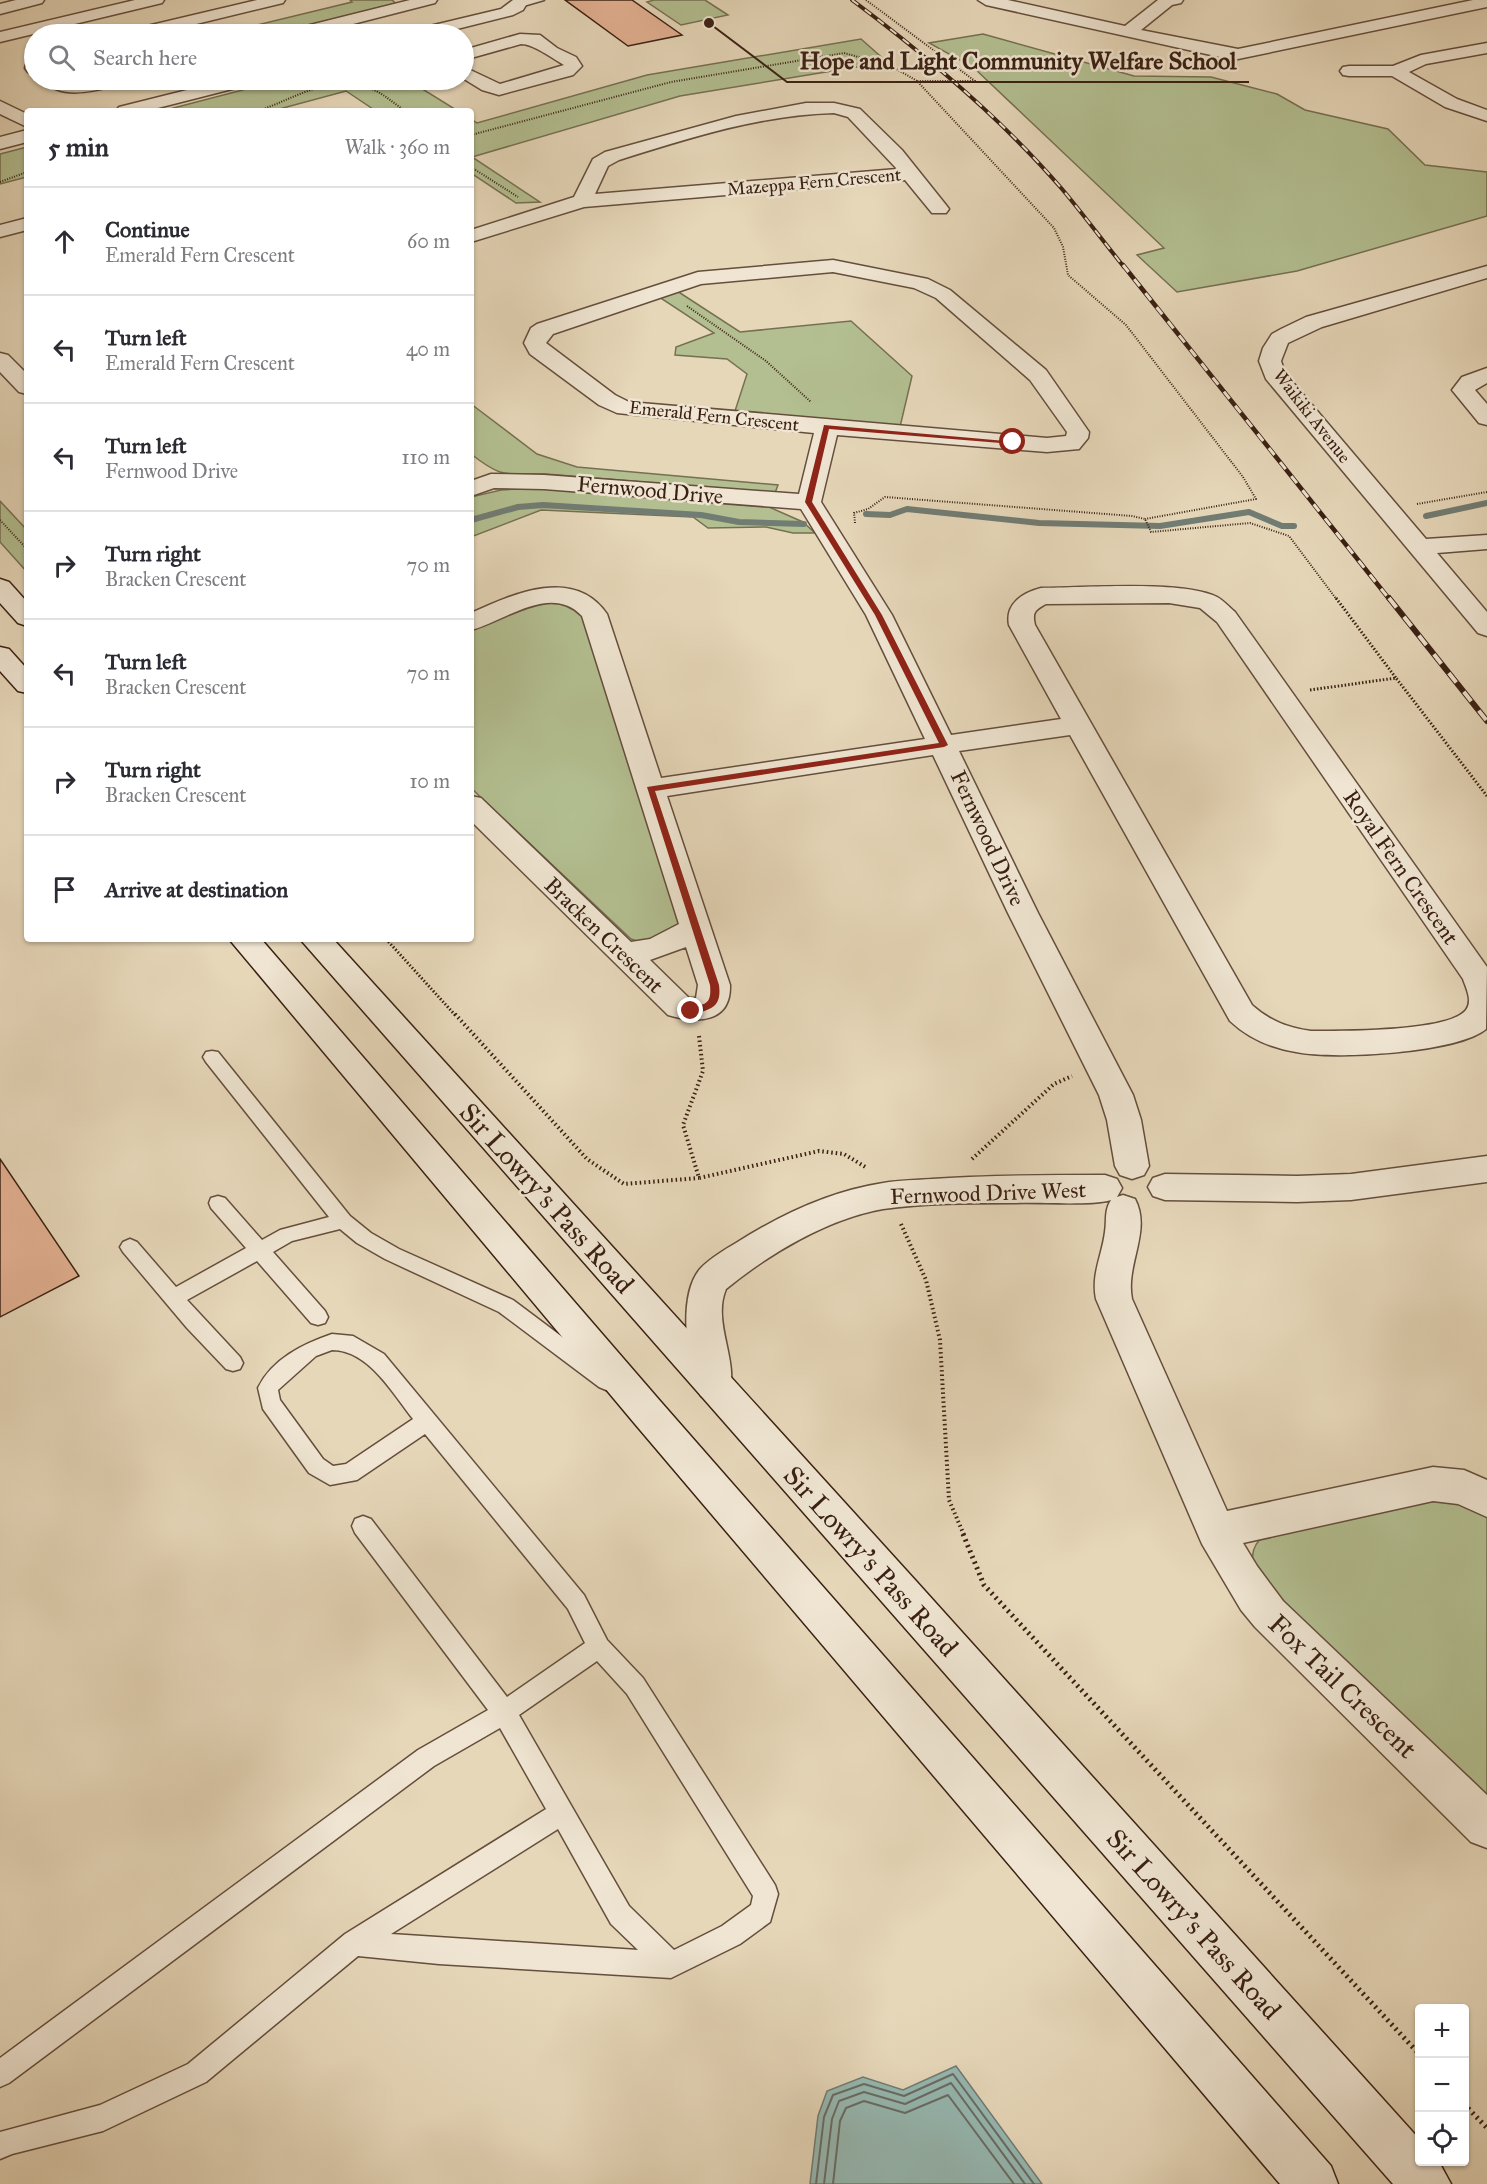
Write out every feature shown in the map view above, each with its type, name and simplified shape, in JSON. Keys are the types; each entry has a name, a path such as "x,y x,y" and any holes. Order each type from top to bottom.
{"street":[{"path":"0,9 36,0"},
{"path":"55,24 156,0"},
{"path":"177,24 277,0"},
{"path":"335,24 429,0"},
{"path":"986,0 1226,53 1244,53 1487,2"},
{"path":"1128,32 1167,2 1175,0"},
{"path":"1423,0 1445,11"},
{"path":"459,24 507,12 521,2"},
{"path":"1365,29 1384,39"},
{"path":"0,37 24,31"},
{"path":"474,52 520,39 534,39 573,66 567,71 499,90 474,78"},
{"path":"1403,50 1421,60"},
{"path":"1349,71 1396,71 1421,60 1484,52"},
{"path":"1396,71 1450,104 1487,116"},
{"path":"137,108 207,90"},
{"path":"0,106 24,120"},
{"name":"Mazeppa Fern Crescent","path":"582,201 600,163 612,156 723,124 820,107 838,107 854,112 895,154 910,174"},
{"path":"0,143 24,137"},
{"path":"910,174 939,209"},
{"name":"Mazeppa Fern Crescent","path":"582,201 910,174"},
{"path":"474,235 582,201"},
{"path":"0,231 24,225"},
{"name":"Emerald Fern Crescent","path":"832,266 921,284 943,294 1038,375 1078,432 1077,438 1071,444 1047,445 826,426 625,408 607,400 538,349 535,343 539,333 545,329 698,278 832,266"},
{"name":"Waikiki Avenue","path":"1487,272 1314,322 1280,339 1270,361 1274,374 1487,628"},
{"path":"0,360 24,384"},
{"path":"1487,375 1470,382 1463,390 1487,418"},
{"name":"Emerald Fern Crescent","path":"809,502 826,426"},
{"path":"474,471 481,485"},
{"name":"Fernwood Drive","path":"481,485 544,482 809,502 829,538 879,615 944,745 1023,913 1116,1095 1124,1120 1132,1166"},
{"path":"1419,547 1487,542"},
{"path":"0,586 24,614"},
{"path":"474,621 551,594 569,596 588,605 594,614 714,985 716,996 705,1008"},
{"name":"Royal Fern Crescent","path":"1169,595 1195,598 1209,603 1226,617 1477,976 1485,996 1484,1008 1466,1028 1450,1033 1368,1041 1300,1042 1272,1035 1250,1023 1241,1013 1078,724 1022,625 1020,615 1025,605 1041,596 1169,595"},
{"path":"12,669 24,649"},
{"path":"650,789 1078,724"},
{"name":"Bracken Crescent","path":"474,808 679,1007 691,1011 705,1008"},
{"path":"624,953 654,950 672,943 695,928"},
{"path":"247,942 648,1413 1313,2184"},
{"name":"Sir Lowry's Pass Road","path":"318,942 1426,2184"},
{"path":"1166,1187 1164,1200 1155,1209 1139,1212 1114,1198 1107,1179 1112,1172 1121,1167 1132,1166 1153,1172 1166,1187 1297,1190 1351,1187 1487,1168"},
{"name":"Fernwood Drive West","path":"714,1385 703,1317 705,1296 712,1280 734,1262 771,1239 823,1214 883,1196 970,1190 1114,1198"},
{"name":"Fox Tail Crescent","path":"1114,1198 1123,1232 1111,1272 1113,1293 1216,1532 1236,1570 1250,1593 1269,1614 1487,1826"},
{"path":"1216,1532 1432,1484 1464,1487 1487,1500"}],"lane":[{"path":"521,2 540,0"},
{"path":"212,1057 343,1221 364,1238 392,1254 506,1306 648,1413"},
{"path":"218,1203 318,1317"},
{"path":"173,1298 287,1235 343,1221"},
{"path":"130,1247 233,1363"},
{"path":"354,1943 439,1951 672,1965 731,1935 761,1913 766,1894 635,1686 599,1647 576,1602 428,1421 377,1360 345,1342 332,1342 309,1350 276,1377 268,1388 270,1403 316,1466 330,1476 350,1473 428,1421"},
{"path":"363,1526 504,1712 620,1915 672,1965"},
{"path":"0,2074 426,1758 504,1712 599,1647"},
{"path":"0,2146 7,2142 103,2118 197,2073 354,1943 561,1813"}],"path":[{"path":"866,0 975,81 917,81"},
{"path":"265,108 308,90"},
{"path":"374,90 401,108"},
{"path":"474,169 545,212"},
{"path":"0,182 24,173"},
{"path":"661,289 737,339 789,380 806,395 826,426"},
{"path":"1387,508 1487,492"},
{"path":"829,538 846,536 855,526 854,513 868,509 885,497 1132,516 1145,519 1151,532 1250,523 1289,536 1487,796"},
{"path":"0,520 24,546"},
{"path":"1280,694 1396,678"},
{"path":"389,942 587,1159 624,1184 699,1178 819,1151 844,1154 878,1176 883,1196 905,1231 926,1280 940,1341 949,1500 984,1585 1415,2051"},
{"path":"699,1178 683,1125 703,1071 697,1020 705,1008"},
{"path":"965,1162 976,1158 1054,1084 1099,1062"},
{"path":"1469,2109 1487,2128"}],"green space":[{"path":"350,0 392,0 399,6 325,24 261,24 352,2"},
{"path":"705,0 728,15 681,25 647,2"},
{"path":"983,34 1134,76 1211,77 1277,94 1305,110 1388,129 1425,165 1487,172 1487,216 1297,271 1177,292 1137,255 1164,248 973,67 929,43"},
{"path":"861,39 887,62 680,96 474,156 474,121 477,123 647,75"},
{"path":"243,90 424,90 453,108 372,108 346,91 283,108 174,108"},
{"path":"24,148 24,178 0,184 0,154"},
{"path":"474,158 540,202 516,203 474,175"},
{"path":"674,289 740,332 851,321 912,376 900,427 734,414 747,374 727,359 675,355 676,347 714,333 656,295"},
{"path":"474,406 537,454 577,467 778,485 775,493 546,474 513,474 491,468 474,456"},
{"path":"531,488 769,507 803,522 815,533 793,533 766,527 708,528 693,517 541,510 474,536 474,496 501,490"},
{"path":"0,501 24,527 24,569 0,542"},
{"path":"555,601 580,610 680,924 677,931 640,942 631,939 474,791 474,628 529,605"},
{"path":"1438,1495 1487,1512 1487,1798 1265,1583 1253,1557 1255,1546 1266,1533"}],"water":[{"path":"956,2066 1042,2184 810,2184 818,2116 827,2091 863,2077 903,2090"}],"building":[{"path":"565,0 632,0 682,35 628,46"},
{"path":"0,1159 79,1276 0,1317"}],"waterway":[{"path":"1426,516 1487,503"},
{"path":"474,519 518,507 543,505 701,515 739,522 804,524"},
{"path":"866,514 890,515 907,509 1039,523 1160,526 1249,512 1282,526 1294,526"}],"railway":[{"path":"852,0 908,43 1014,137 1062,189 1124,267"},
{"path":"1123,265 1390,600"},
{"path":"1389,598 1487,721"}],"place":[{"name":"Hope and Light Community Welfare School","path":"709,23"}],"route":[{"path":"691,1011 711,1004 716,996 714,985 650,789 944,745 879,615 829,538 809,502 826,426 1013,442"}]}
